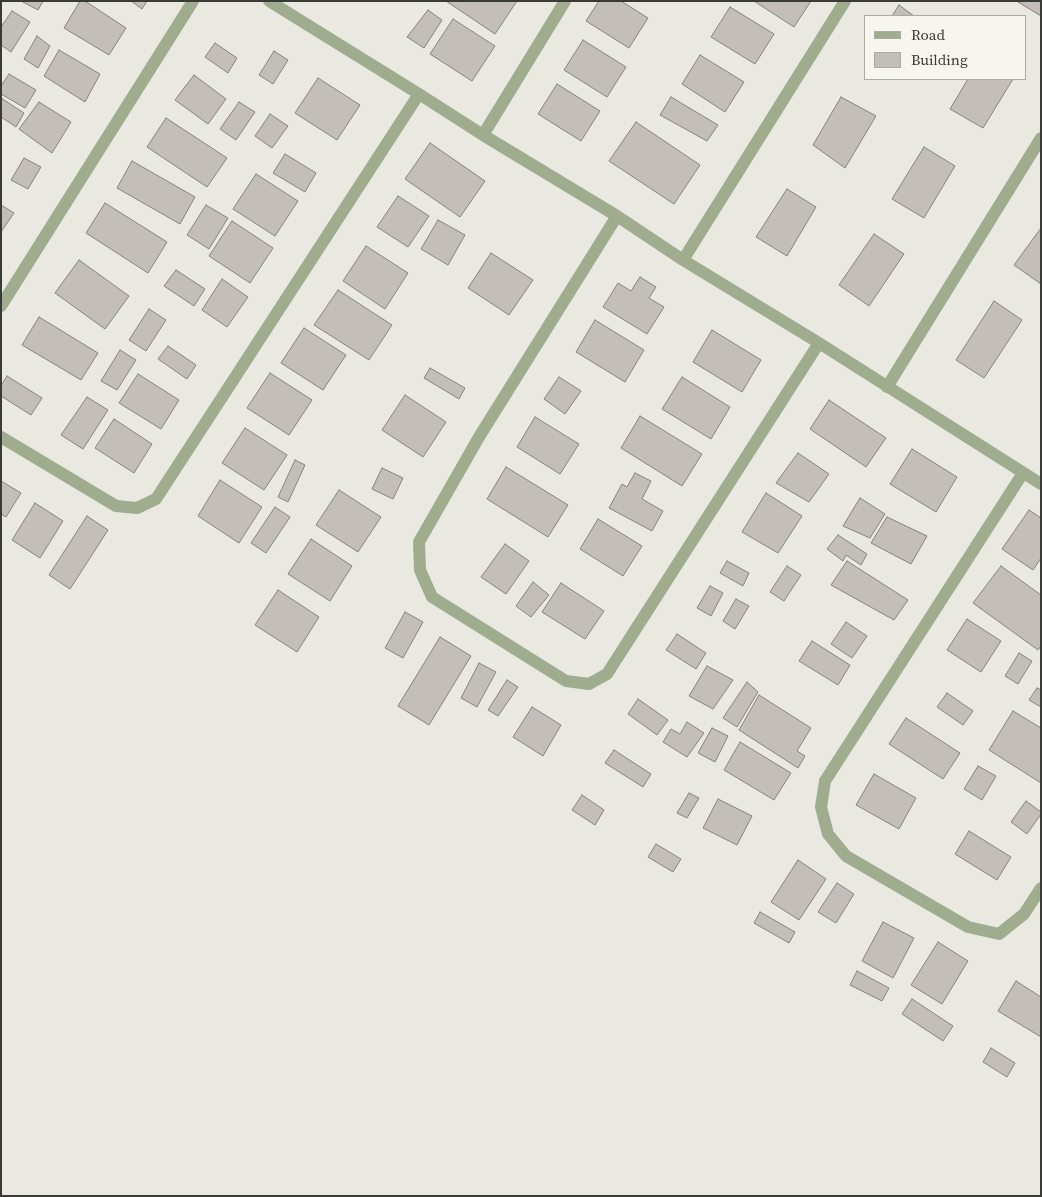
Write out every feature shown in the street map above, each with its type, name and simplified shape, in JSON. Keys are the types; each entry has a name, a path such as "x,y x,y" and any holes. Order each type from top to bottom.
{"street":[{"path":"1,306 193,1"},
{"path":"483,135 565,1"},
{"path":"684,260 845,1"},
{"path":"276,3 483,135 617,216 1041,484"},
{"path":"1,437 116,506 137,508 156,499 420,94"},
{"path":"887,387 1041,138"},
{"path":"617,216 479,438 419,542 420,570 432,597 566,681 589,684 608,674 818,343"},
{"path":"1023,473 825,781 821,807 828,834 846,856 968,927 999,934 1024,914 1041,888"}],"building":[{"path":"21,1 43,1 38,10"},
{"path":"80,1 85,1 126,28 109,55 64,28"},
{"path":"131,1 147,1 142,9"},
{"path":"446,1 517,1 495,34"},
{"path":"599,1 621,1 648,18 629,48 586,21"},
{"path":"754,1 811,1 794,27"},
{"path":"1018,1 1041,1 1041,16 1018,2"},
{"path":"899,5 913,15 893,15"},
{"path":"730,7 774,34 755,64 711,37"},
{"path":"428,10 442,20 424,48 407,37"},
{"path":"12,11 30,22 11,52 1,45 1,27"},
{"path":"453,19 495,46 472,81 430,54"},
{"path":"37,36 50,46 38,68 24,59"},
{"path":"583,40 626,67 607,97 564,70"},
{"path":"215,43 237,58 228,73 205,57"},
{"path":"59,50 100,74 85,102 44,76"},
{"path":"274,51 288,60 273,84 259,75"},
{"path":"700,55 744,82 725,112 682,84"},
{"path":"9,74 36,90 25,108 1,94 1,86"},
{"path":"194,75 226,99 208,124 175,100"},
{"path":"318,78 360,105 337,140 295,113"},
{"path":"967,80 1012,80 983,128 950,109"},
{"path":"557,84 600,111 581,141 538,114"},
{"path":"671,97 718,125 707,141 660,115"},
{"path":"841,97 876,116 845,168 813,145"},
{"path":"1,98 24,113 16,127 1,117"},
{"path":"39,102 71,122 52,153 19,129"},
{"path":"239,102 255,112 236,140 220,129"},
{"path":"270,114 288,126 272,148 255,136"},
{"path":"166,118 227,158 207,187 147,147"},
{"path":"636,122 700,165 674,204 609,161"},
{"path":"430,143 485,181 460,217 405,179"},
{"path":"924,147 955,166 924,218 892,199"},
{"path":"285,154 316,173 305,192 273,173"},
{"path":"24,158 41,167 28,189 11,180"},
{"path":"132,161 195,197 180,224 117,188"},
{"path":"256,174 298,201 275,236 233,209"},
{"path":"787,189 816,207 787,256 756,237"},
{"path":"398,196 429,216 408,247 377,227"},
{"path":"105,203 167,242 148,273 86,233"},
{"path":"1,205 14,213 1,232"},
{"path":"206,205 228,218 209,249 187,235"},
{"path":"438,220 465,235 448,265 421,249"},
{"path":"232,221 273,248 250,283 209,256"},
{"path":"1041,228 1041,284 1014,265"},
{"path":"874,234 904,254 869,306 839,285"},
{"path":"366,246 408,273 385,309 343,281"},
{"path":"491,253 533,280 509,315 468,288"},
{"path":"79,260 129,296 105,329 55,293"},
{"path":"176,270 205,289 194,306 164,286"},
{"path":"640,277 656,287 649,298 664,307 647,334 603,307 618,283 631,291"},
{"path":"222,279 248,297 227,327 202,310"},
{"path":"338,290 392,325 369,360 314,325"},
{"path":"994,301 1022,320 984,378 956,360"},
{"path":"149,309 166,320 146,351 129,340"},
{"path":"39,317 98,353 81,380 22,345"},
{"path":"595,320 644,350 625,382 576,352"},
{"path":"304,328 346,355 323,390 281,363"},
{"path":"712,330 761,360 742,392 693,362"},
{"path":"168,346 196,365 187,379 158,359"},
{"path":"120,350 136,360 117,390 101,381"},
{"path":"430,368 465,388 459,399 424,378"},
{"path":"270,373 312,400 289,435 247,408"},
{"path":"138,374 179,400 161,429 119,403"},
{"path":"7,376 42,398 31,415 1,396 1,386"},
{"path":"559,377 581,391 565,414 544,399"},
{"path":"682,377 730,407 711,439 662,409"},
{"path":"405,395 446,422 423,457 382,430"},
{"path":"87,397 108,410 83,449 61,435"},
{"path":"829,400 886,438 866,467 810,429"},
{"path":"640,416 702,454 682,486 621,448"},
{"path":"535,417 579,444 560,474 517,447"},
{"path":"114,419 152,444 134,473 95,448"},
{"path":"245,428 287,455 264,490 222,463"},
{"path":"912,449 957,477 936,512 890,484"},
{"path":"798,453 829,474 809,502 776,483"},
{"path":"295,460 305,465 288,502 278,497"},
{"path":"506,467 568,505 548,537 487,499"},
{"path":"382,468 403,478 393,499 372,489"},
{"path":"635,473 651,481 642,499 663,511 652,531 609,508 622,484 627,487"},
{"path":"220,480 262,507 239,543 198,516"},
{"path":"1,481 21,493 6,517 1,514"},
{"path":"339,490 381,517 358,552 316,525"},
{"path":"766,493 802,516 778,553 742,532"},
{"path":"860,498 885,514 870,538 843,526"},
{"path":"35,503 63,521 40,558 12,540"},
{"path":"275,507 290,517 266,553 251,543"},
{"path":"1029,510 1041,518 1041,558 1033,570 1002,549"},
{"path":"87,516 108,530 70,589 49,575"},
{"path":"887,517 927,536 911,564 871,543"},
{"path":"598,519 642,546 623,576 580,549"},
{"path":"838,535 867,554 861,565 846,555 843,561 827,549"},
{"path":"311,539 352,566 330,601 288,574"},
{"path":"505,544 529,561 506,594 481,577"},
{"path":"727,561 749,573 743,586 720,573"},
{"path":"847,561 908,600 894,620 831,585"},
{"path":"787,566 801,575 784,601 770,592"},
{"path":"1001,566 1041,595 1041,646 1038,650 973,603"},
{"path":"533,582 549,595 531,617 516,606"},
{"path":"561,583 604,611 585,639 542,612"},
{"path":"710,586 723,593 711,616 697,608"},
{"path":"278,590 319,617 297,652 255,625"},
{"path":"736,599 749,606 735,629 723,621"},
{"path":"405,612 423,622 403,658 385,648"},
{"path":"967,619 1001,641 981,672 947,650"},
{"path":"846,622 867,636 852,658 831,644"},
{"path":"677,634 706,653 696,669 666,650"},
{"path":"440,637 471,656 429,725 398,706"},
{"path":"812,641 850,665 838,685 799,661"},
{"path":"1019,653 1032,661 1018,684 1005,676"},
{"path":"479,663 496,672 477,707 461,698"},
{"path":"707,666 733,680 713,709 689,696"},
{"path":"507,680 518,687 498,716 488,710"},
{"path":"747,682 758,692 737,727 723,718"},
{"path":"1037,688 1041,690 1041,707 1029,700"},
{"path":"947,693 973,711 963,725 937,707"},
{"path":"759,695 811,728 797,751 805,756 798,768 739,730"},
{"path":"638,699 668,720 657,735 628,714"},
{"path":"532,707 561,725 543,756 513,737"},
{"path":"1013,711 1041,728 1041,783 989,750"},
{"path":"906,718 960,753 943,779 889,744"},
{"path":"687,722 704,733 687,757 663,742 671,729 680,734"},
{"path":"712,728 728,736 715,762 698,753"},
{"path":"740,742 791,773 774,800 724,770"},
{"path":"614,750 651,774 643,787 605,763"},
{"path":"978,766 996,776 982,800 964,789"},
{"path":"874,774 916,798 899,829 856,805"},
{"path":"689,793 699,798 687,818 677,813"},
{"path":"582,795 604,810 595,825 572,810"},
{"path":"718,799 752,816 737,845 703,828"},
{"path":"1026,801 1041,812 1027,834 1011,822"},
{"path":"969,831 1011,857 997,880 955,854"},
{"path":"656,844 681,859 673,872 648,857"},
{"path":"798,860 826,879 799,920 771,902"},
{"path":"837,883 854,894 836,923 818,912"},
{"path":"760,912 795,932 789,943 754,923"},
{"path":"883,922 914,938 893,978 862,961"},
{"path":"938,942 968,961 942,1004 911,985"},
{"path":"857,971 889,988 882,1001 850,985"},
{"path":"1016,981 1041,997 1041,1037 998,1011"},
{"path":"912,999 953,1026 943,1041 902,1014"},
{"path":"991,1048 1015,1063 1007,1077 983,1062"}]}
